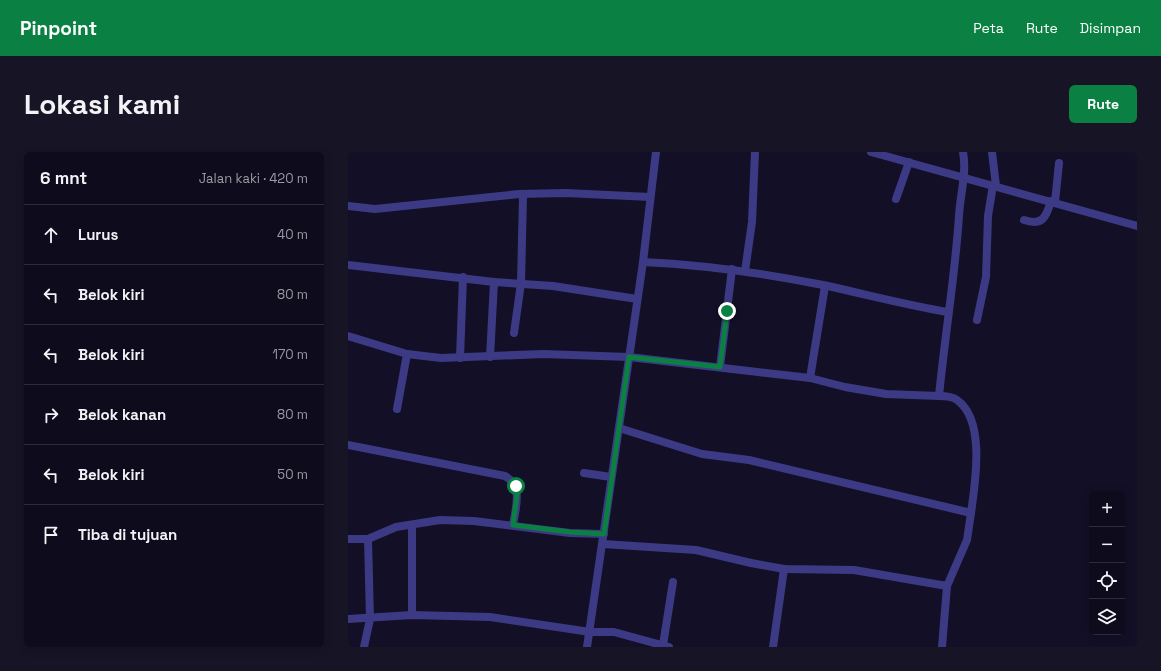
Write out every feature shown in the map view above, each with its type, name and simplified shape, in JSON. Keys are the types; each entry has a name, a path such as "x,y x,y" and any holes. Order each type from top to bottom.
{"street":[{"path":"587,647 643,262 656,152"},
{"path":"745,271 752,222 755,152"},
{"path":"871,152 1137,226"},
{"path":"939,396 948,312 956,267 959,215 968,180 963,152"},
{"path":"977,320 986,277 992,152"},
{"path":"896,199 909,162"},
{"path":"1024,220 1032,223 1041,221 1046,215 1053,202 1059,163"},
{"path":"348,206 375,210 519,194 523,196 566,193 650,197"},
{"path":"514,333 521,283 523,196"},
{"path":"643,262 745,271 826,286 908,306 948,312"},
{"path":"348,265 464,277 494,282 521,283 637,299"},
{"path":"720,367 732,269"},
{"path":"460,358 464,277"},
{"path":"490,357 494,282"},
{"path":"810,378 826,286"},
{"path":"348,336 408,354 441,358 543,354 629,357 810,378 845,387 886,394 939,396 957,400 966,410 972,424 976,441 978,465 967,540 947,586 942,647"},
{"path":"397,409 408,354"},
{"path":"619,428 702,454 749,460 971,513"},
{"path":"348,445 505,476 512,480 516,490 513,525"},
{"path":"584,473 611,477"},
{"path":"348,539 368,539 396,527 440,520 474,521 570,532 604,534"},
{"path":"412,525 412,615"},
{"path":"364,647 370,619 368,539"},
{"path":"603,544 696,550 751,564 784,569 854,570 947,586"},
{"path":"773,647 784,569"},
{"path":"348,619 370,619 412,615 490,617 590,632 614,632 666,646 673,582"}],"route":[{"path":"516,486 517,494 513,525 570,532 604,534 629,357 720,367 727,311"}]}
